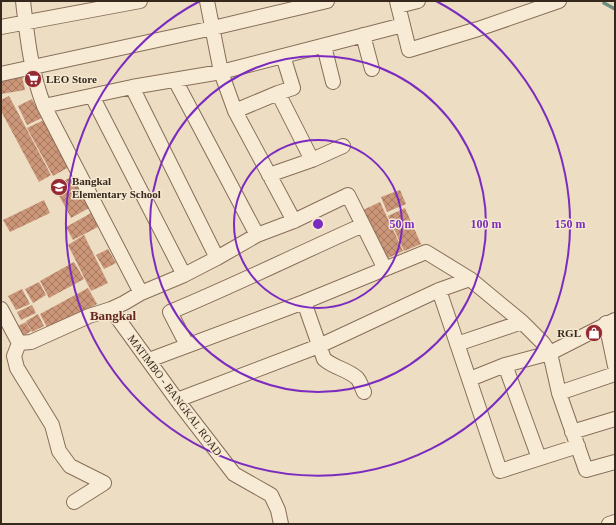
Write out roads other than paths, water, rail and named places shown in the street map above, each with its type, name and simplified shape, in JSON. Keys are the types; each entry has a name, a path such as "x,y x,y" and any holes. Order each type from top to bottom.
{"street":[{"path":"23,1 25,23 33,68 44,106 141,293"},
{"path":"1,27 140,1"},
{"path":"207,1 221,72 236,111 294,221"},
{"path":"1,74 213,28 327,1"},
{"path":"418,1 397,4 409,50 478,29 559,1"},
{"path":"44,106 132,87 221,72 403,25"},
{"path":"363,35 372,69"},
{"path":"324,46 333,82"},
{"path":"236,111 293,88 284,56"},
{"path":"175,80 257,235"},
{"path":"132,87 217,258"},
{"path":"278,93 312,160"},
{"path":"92,96 184,275"},
{"path":"269,176 312,160 343,146"},
{"path":"20,343 31,342 89,316 111,309 141,293 184,275 257,235 294,221 348,195 385,269"},
{"path":"187,345 170,312 229,288 289,258 362,225"},
{"path":"149,360 304,302 426,252 470,278 522,322 543,343 550,353 559,393 586,470 615,462"},
{"path":"177,400 319,346 439,290 470,278"},
{"path":"439,290 500,471 578,446"},
{"path":"304,302 324,359 331,365 348,372 358,379 364,392"},
{"path":"1,309 20,343"},
{"name":"MATIMBO - BANGKAL ROAD","path":"111,309 177,400 234,474 271,495 278,510 281,524"},
{"path":"470,379 505,365 550,353 610,321 615,366"},
{"path":"457,344 522,322"},
{"path":"20,343 14,356 17,368 52,425 59,451 70,466 104,483 74,502"},
{"path":"505,365 539,458"},
{"path":"559,393 615,374"},
{"path":"572,432 615,419"},
{"path":"609,524 615,522"}],"waterway":[{"path":"604,3 615,9"}],"place":[{"name":"LEO Store","path":"33,79"},
{"name":"Bangkal Elementary School","path":"59,187"},
{"name":"RGL","path":"594,333"}],"district":[{"name":"Bangkal","path":"113,315"}]}
